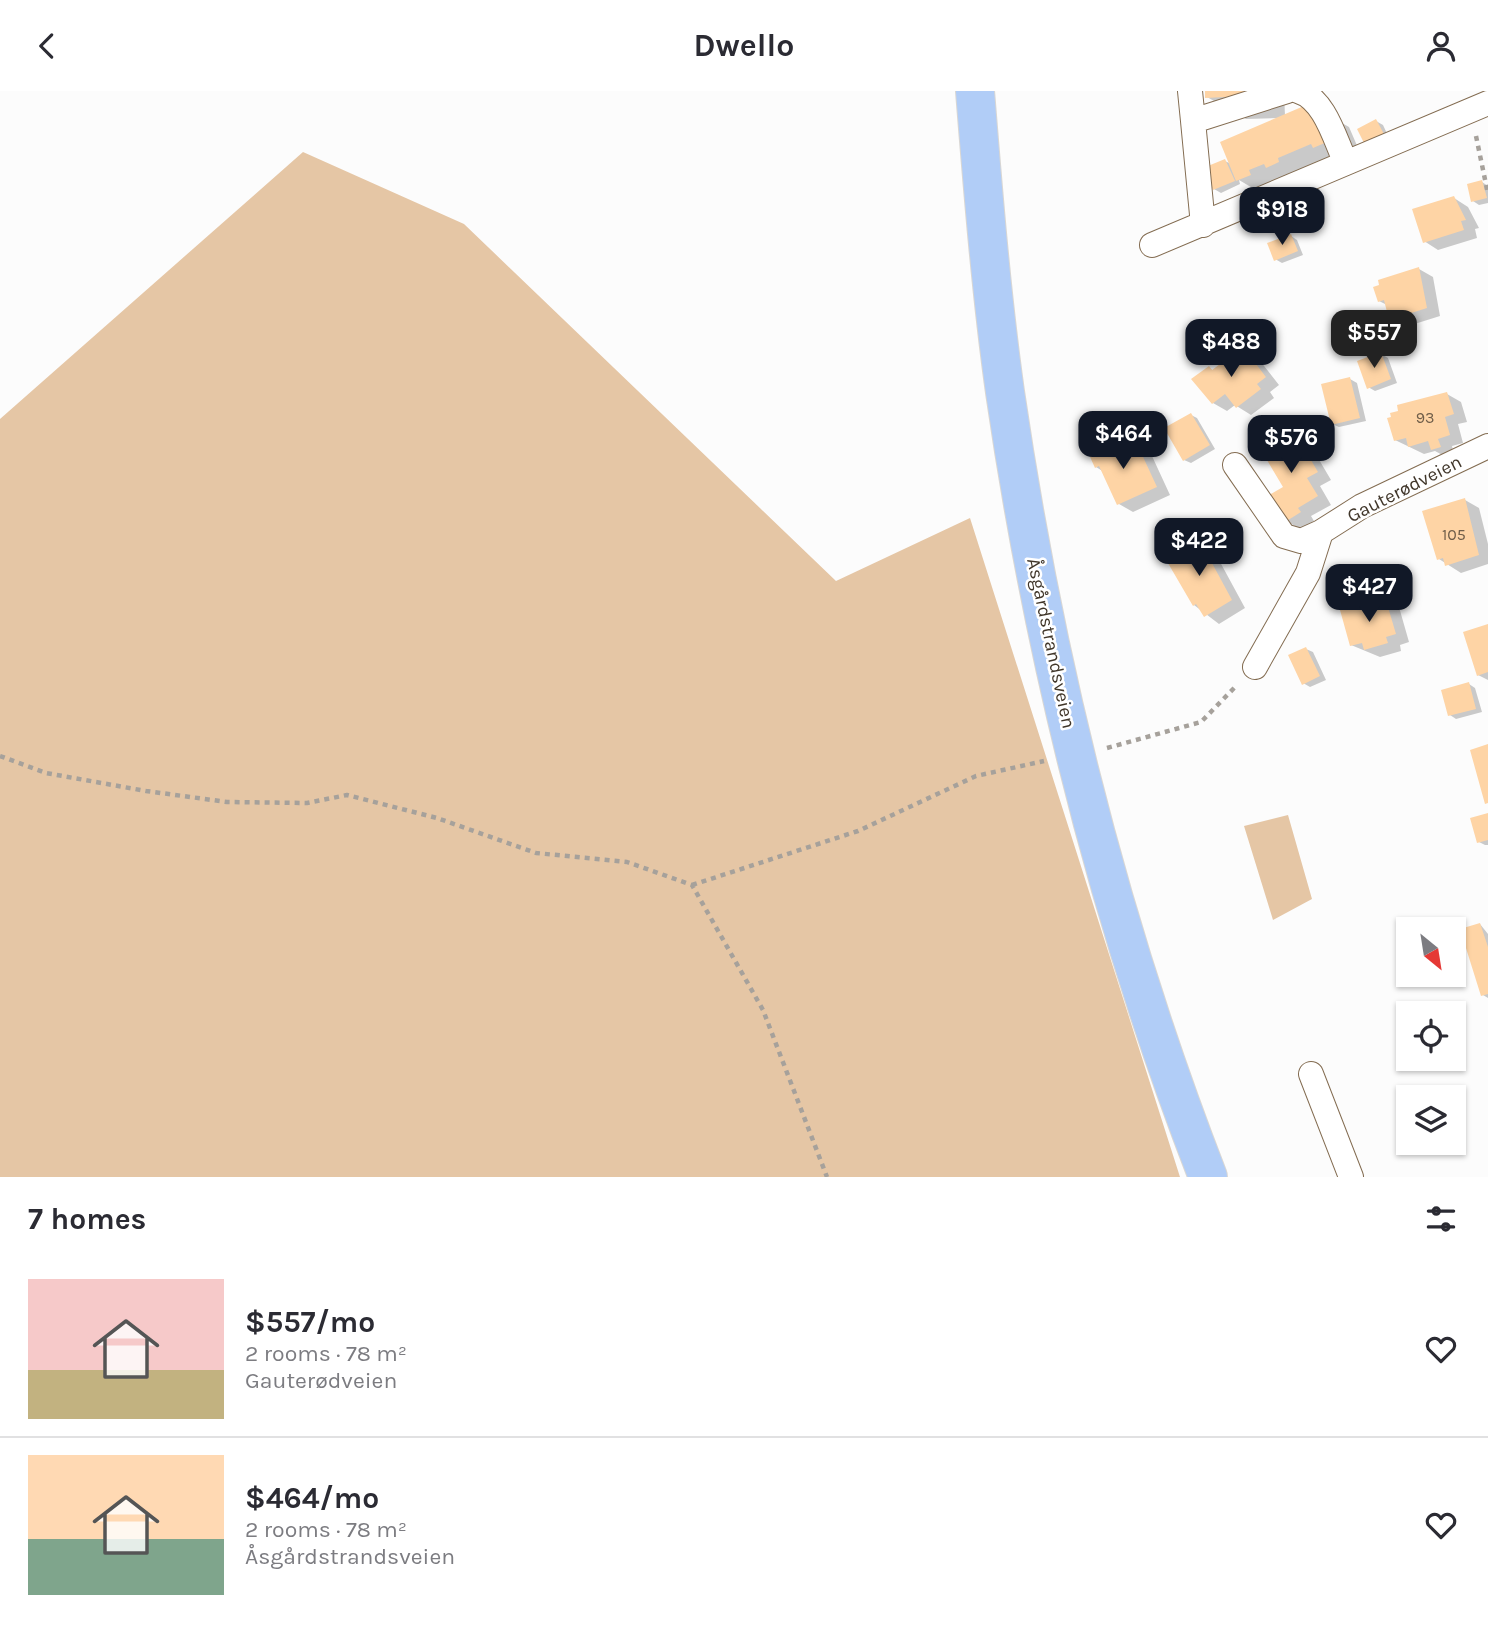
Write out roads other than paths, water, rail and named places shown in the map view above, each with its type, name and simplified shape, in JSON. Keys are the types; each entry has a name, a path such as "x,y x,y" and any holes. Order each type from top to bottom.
{"main road":[{"name":"Åsgårdstrandsveien","path":"975,91 986,232 1005,392 1044,615 1076,754 1143,994 1208,1177"}],"street":[{"path":"1190,91 1203,225"},
{"path":"1193,121 1287,91"},
{"path":"1298,91 1309,94 1320,107 1346,163"},
{"path":"1152,245 1480,107"},
{"name":"Gauterødveien","path":"1235,465 1284,536 1301,541 1321,532 1362,506 1488,446"},
{"path":"1255,667 1308,573 1321,532"},
{"path":"1311,1074 1350,1177"}]}
